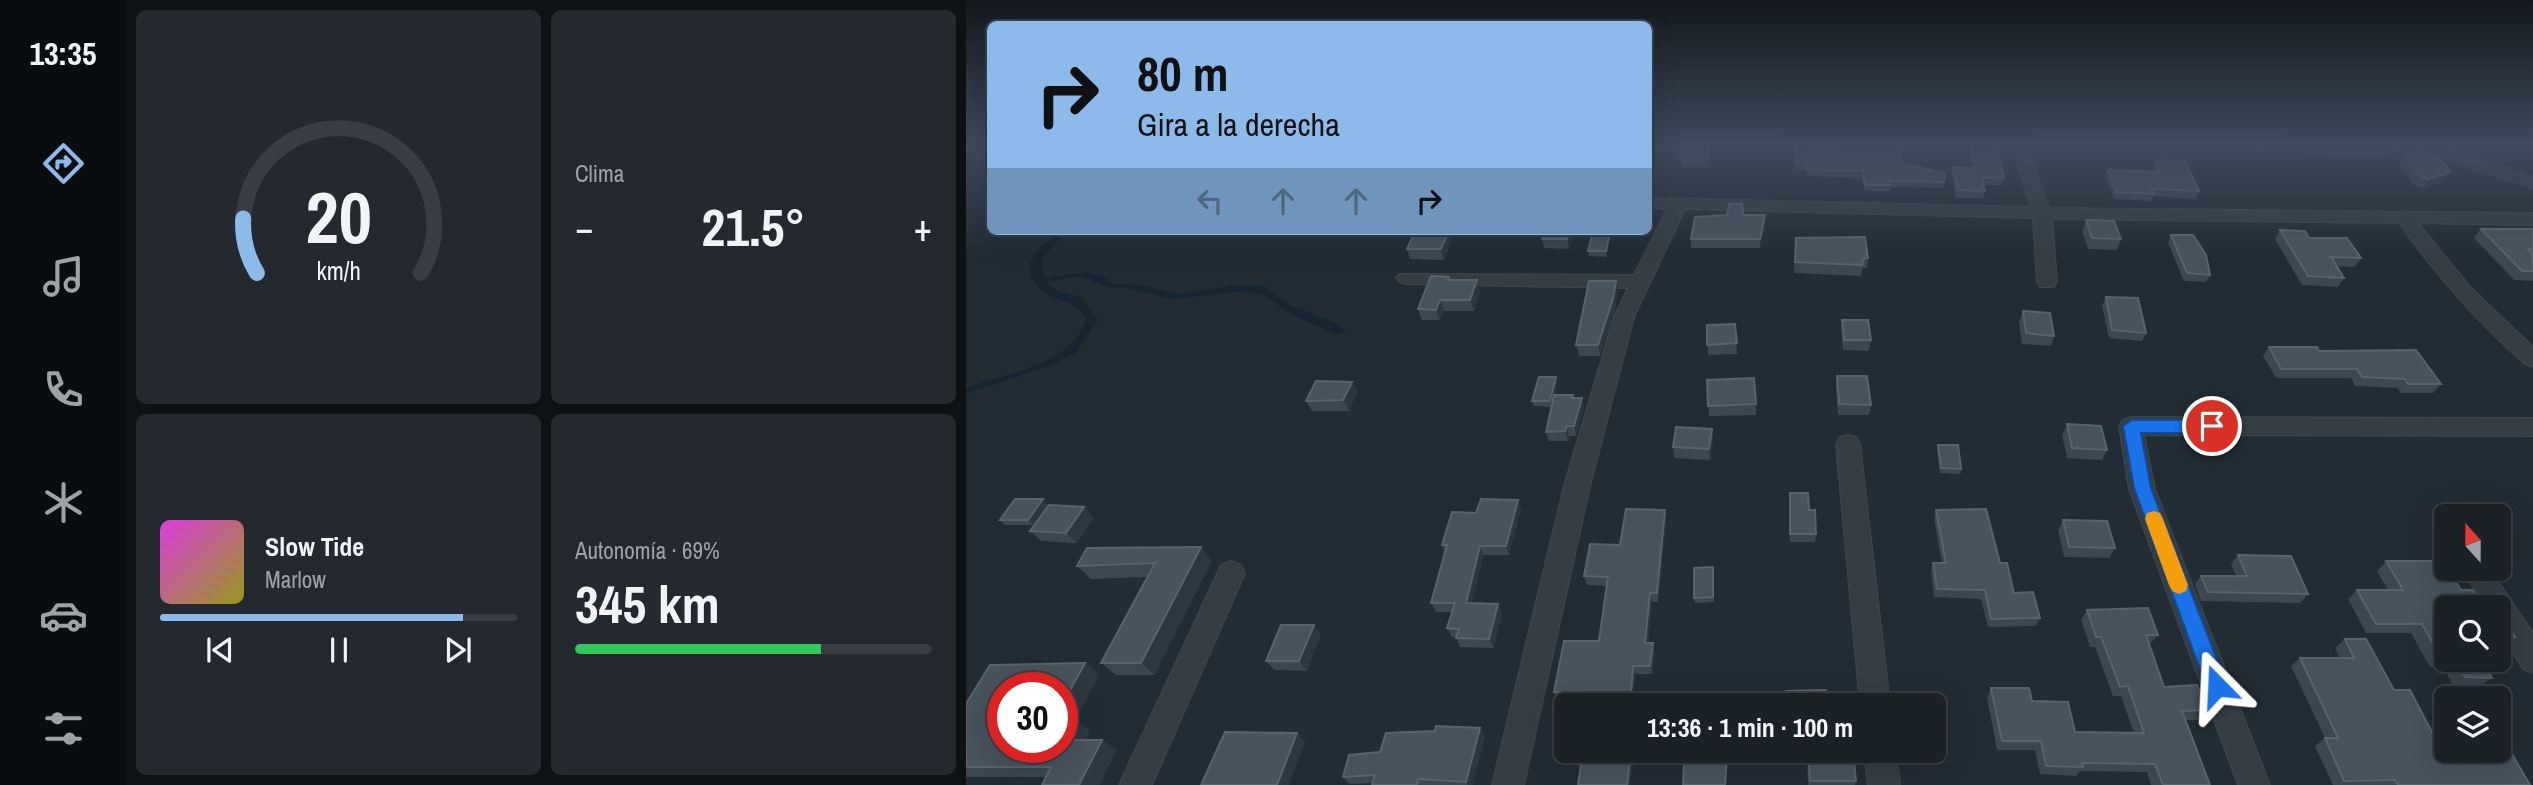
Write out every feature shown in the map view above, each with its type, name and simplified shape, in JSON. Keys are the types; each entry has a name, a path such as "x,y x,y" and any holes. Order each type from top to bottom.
{"street":[{"path":"2031,182 2042,214 2047,282"},
{"path":"1652,203 2042,214 2533,219"},
{"path":"1507,785 1577,486 1624,317 1679,203"},
{"path":"2405,218 2443,272 2509,339 2533,359"},
{"path":"1406,278 1641,282"},
{"path":"2254,785 2142,488 2132,426 2533,427"},
{"path":"1849,444 1874,693"},
{"path":"1135,785 1231,573"},
{"path":"2483,581 2533,659"},
{"path":"1881,763 1884,785"}],"water":[{"path":"1055,235 1063,235 1042,258 1044,278 1087,272 1102,276 1114,284 1139,285 1180,294 1237,285 1263,286 1289,305 1336,323 1346,331 1337,335 1291,314 1265,296 1246,291 1170,299 1128,288 1107,287 1081,276 1046,282 1059,293 1080,296 1098,320 1077,352 1054,364 966,394 966,388 1052,358 1067,348 1086,320 1075,306 1041,290 1031,276 1032,259"}],"building":[{"path":"1865,182 1890,182 1891,185 1865,185"},
{"path":"1956,182 1983,182 1985,191 1958,190"},
{"path":"2112,182 2195,182 2199,191 2152,189 2154,194 2116,192"},
{"path":"1729,204 1742,204 1743,215 1765,215 1760,239 1691,239 1695,217 1727,215"},
{"path":"2086,220 2114,221 2121,239 2092,238"},
{"path":"2481,229 2533,229 2533,249 2528,249 2533,254 2533,271 2522,271"},
{"path":"2280,230 2305,231 2309,238 2347,238 2361,258 2331,257 2344,278 2308,276"},
{"path":"1413,235 1447,235 1441,249 1407,249"},
{"path":"1544,235 1568,235 1567,239 1542,239"},
{"path":"1592,235 1609,235 1606,251 1588,251"},
{"path":"2171,235 2193,235 2206,255 2210,275 2187,273"},
{"path":"1865,237 1868,258 1864,258 1862,265 1795,262 1796,238"},
{"path":"1431,276 1449,277 1448,280 1477,280 1470,300 1440,300 1436,310 1418,309"},
{"path":"1589,281 1616,281 1613,299 1598,345 1576,345"},
{"path":"2106,297 2138,298 2146,333 2112,330"},
{"path":"2023,311 2050,313 2054,336 2026,333"},
{"path":"1842,320 1868,320 1871,340 1844,340"},
{"path":"1735,324 1737,343 1707,345 1707,325"},
{"path":"2269,347 2317,347 2319,351 2416,350 2441,384 2408,384 2405,379 2362,377 2357,369 2281,369"},
{"path":"1837,376 1867,376 1871,405 1839,404"},
{"path":"1539,377 1556,377 1550,401 1532,401"},
{"path":"1754,378 1756,404 1708,406 1707,380"},
{"path":"1316,381 1352,382 1343,400 1306,401"},
{"path":"1554,395 1582,398 1574,426 1567,426 1565,431 1546,432"},
{"path":"2067,424 2101,426 2107,450 2072,448"},
{"path":"1676,427 1712,429 1709,449 1673,447"},
{"path":"1938,445 1958,445 1961,469 1941,468"},
{"path":"1790,493 1808,493 1809,510 1815,510 1816,534 1790,534"},
{"path":"1015,499 1043,499 1028,520 1000,520"},
{"path":"1481,499 1518,500 1506,546 1480,546 1466,603 1498,604 1489,639 1456,638 1459,629 1447,628 1455,603 1431,603 1447,545 1442,545 1452,512 1476,513"},
{"path":"1049,505 1084,507 1066,533 1030,531"},
{"path":"1626,509 1665,510 1657,593 1650,593 1645,643 1653,643 1650,666 1633,666 1631,692 1554,692 1564,641 1599,641 1608,577 1584,576 1590,544 1620,545"},
{"path":"1986,509 2000,563 2007,563 2014,593 2033,592 2040,618 1991,619 1985,590 1937,589 1933,563 1946,563 1936,510"},
{"path":"2063,520 2107,521 2115,548 2069,547"},
{"path":"1201,547 1141,663 1101,663 1155,563 1077,566 1087,548"},
{"path":"2238,555 2291,556 2308,594 2208,592 2201,576 2247,576"},
{"path":"2386,561 2434,561 2434,581 2455,581 2461,590 2473,590 2476,595 2434,595 2434,645 2422,624 2376,624 2357,590 2403,590"},
{"path":"1713,567 1713,597 1694,598 1694,568"},
{"path":"2148,608 2158,635 2146,635 2164,687 2197,685 2207,710 2182,711 2210,785 2163,785 2155,764 2082,763 2083,767 2046,766 2041,741 2002,741 1991,688 2029,688 2032,701 2068,702 2075,732 2144,733 2128,686 2120,687 2101,637 2096,637 2087,610"},
{"path":"1281,625 1314,625 1299,661 1266,661"},
{"path":"2345,639 2366,639 2394,690 2410,690 2434,736 2434,763 2511,763 2511,752 2530,785 2398,785 2395,780 2344,781 2325,738 2338,738 2300,658 2354,658"},
{"path":"1085,663 1078,676 1078,672 987,672 987,763 1078,763 1078,740 1102,740 1079,785 1042,785 1051,767 966,767 966,704 990,665"},
{"path":"2462,672 2489,672 2492,678 2465,677"},
{"path":"1826,690 1826,693 1786,693"},
{"path":"1436,726 1480,728 1466,782 1418,779 1417,785 1372,785 1375,775 1343,777 1349,755 1380,752 1386,733 1435,731"},
{"path":"1225,732 1297,733 1277,785 1201,785"},
{"path":"1581,763 1630,763 1627,785 1578,785"},
{"path":"1684,763 1726,763 1725,785 1683,785"},
{"path":"1809,763 1854,763 1856,781 1810,781"}],"slow traffic":[{"path":"2154,519 2179,585"}],"route":[{"path":"2212,426 2132,426 2142,488 2217,686"}]}
